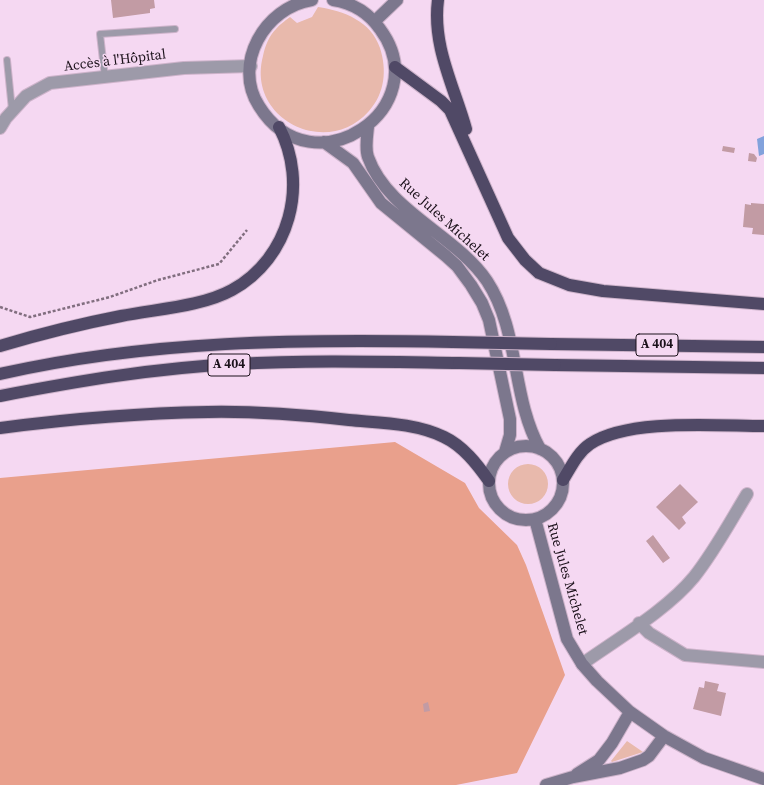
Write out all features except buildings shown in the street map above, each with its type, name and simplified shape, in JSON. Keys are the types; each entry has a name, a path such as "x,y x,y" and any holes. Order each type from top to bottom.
{"highway":[{"path":"438,0 436,22 440,51 458,100 477,171"},
{"path":"395,67 441,101 450,110 498,218 517,252 533,268 546,277 569,285 603,291 764,304"},
{"path":"0,346 121,316 203,301 225,294 245,282 263,265 272,252 286,227 292,205 294,180 291,157 279,127"},
{"name":"A 404","path":"0,374 64,362 176,346 293,340 764,347"},
{"name":"A 404","path":"0,396 116,376 227,365 347,362 764,368"},
{"path":"0,428 131,414 209,412 306,416 408,426 428,430 453,442 465,451 489,480"},
{"path":"563,480 580,454 589,445 613,434 653,428 764,426"}],"main road":[{"path":"306,0 295,4 275,16 267,26 256,44 251,66 250,80 259,106 268,118 289,134 300,139 324,142 342,140 368,127 383,111 392,91 395,67 392,52 385,35 375,21 359,9 341,1 333,0"},
{"path":"375,21 397,0"},
{"name":"Rue Jules Michelet","path":"368,127 367,156 385,187 399,201 472,263 487,281 496,297 505,321 523,409 531,433 540,448"},
{"name":"Rue Jules Michelet","path":"324,142 353,163 373,194 391,213 457,266 477,294 488,320 510,419 510,435 506,452"},
{"path":"522,446 540,448 556,461 561,470 563,490 556,505 544,516 535,519 523,520 512,518 502,512 494,503 490,492 489,480 494,464 506,452 522,446"},
{"name":"Rue Jules Michelet","path":"535,519 568,640 582,664 597,681 630,712 664,736 704,758 764,779"},
{"path":"573,777 599,760 612,743 630,712"},
{"path":"546,785 573,777 620,768 643,760 649,756 664,736"}],"street":[{"name":"Accès à l'Hôpital","path":"0,128 26,96 50,84 184,68 251,66"},
{"path":"582,664 639,623 693,578 708,559 747,494"},
{"path":"639,623 650,633 685,655 764,662"}],"lane":[{"path":"105,78 100,34 174,29"},
{"path":"7,60 13,111"}],"path":[{"path":"0,307 30,317 110,297 158,280 219,264 246,230"}],"shaded area":[{"path":"318,7 347,15 363,24 370,31 380,48 384,73 378,97 369,111 352,125 332,132 313,131 294,125 278,114 266,98 261,78 263,56 271,35 290,17 297,23 312,17"},
{"path":"395,442 465,483 479,508 517,545 526,565 565,675 517,773 456,785 0,785 0,478"},
{"path":"532,464 539,467 545,473 548,484 547,492 539,501 532,504 524,504 517,501 509,492 508,480 511,473 520,465"},
{"path":"627,741 643,752 612,762 611,761"}],"water":[{"path":"764,136 764,154 759,156 757,139"}]}
